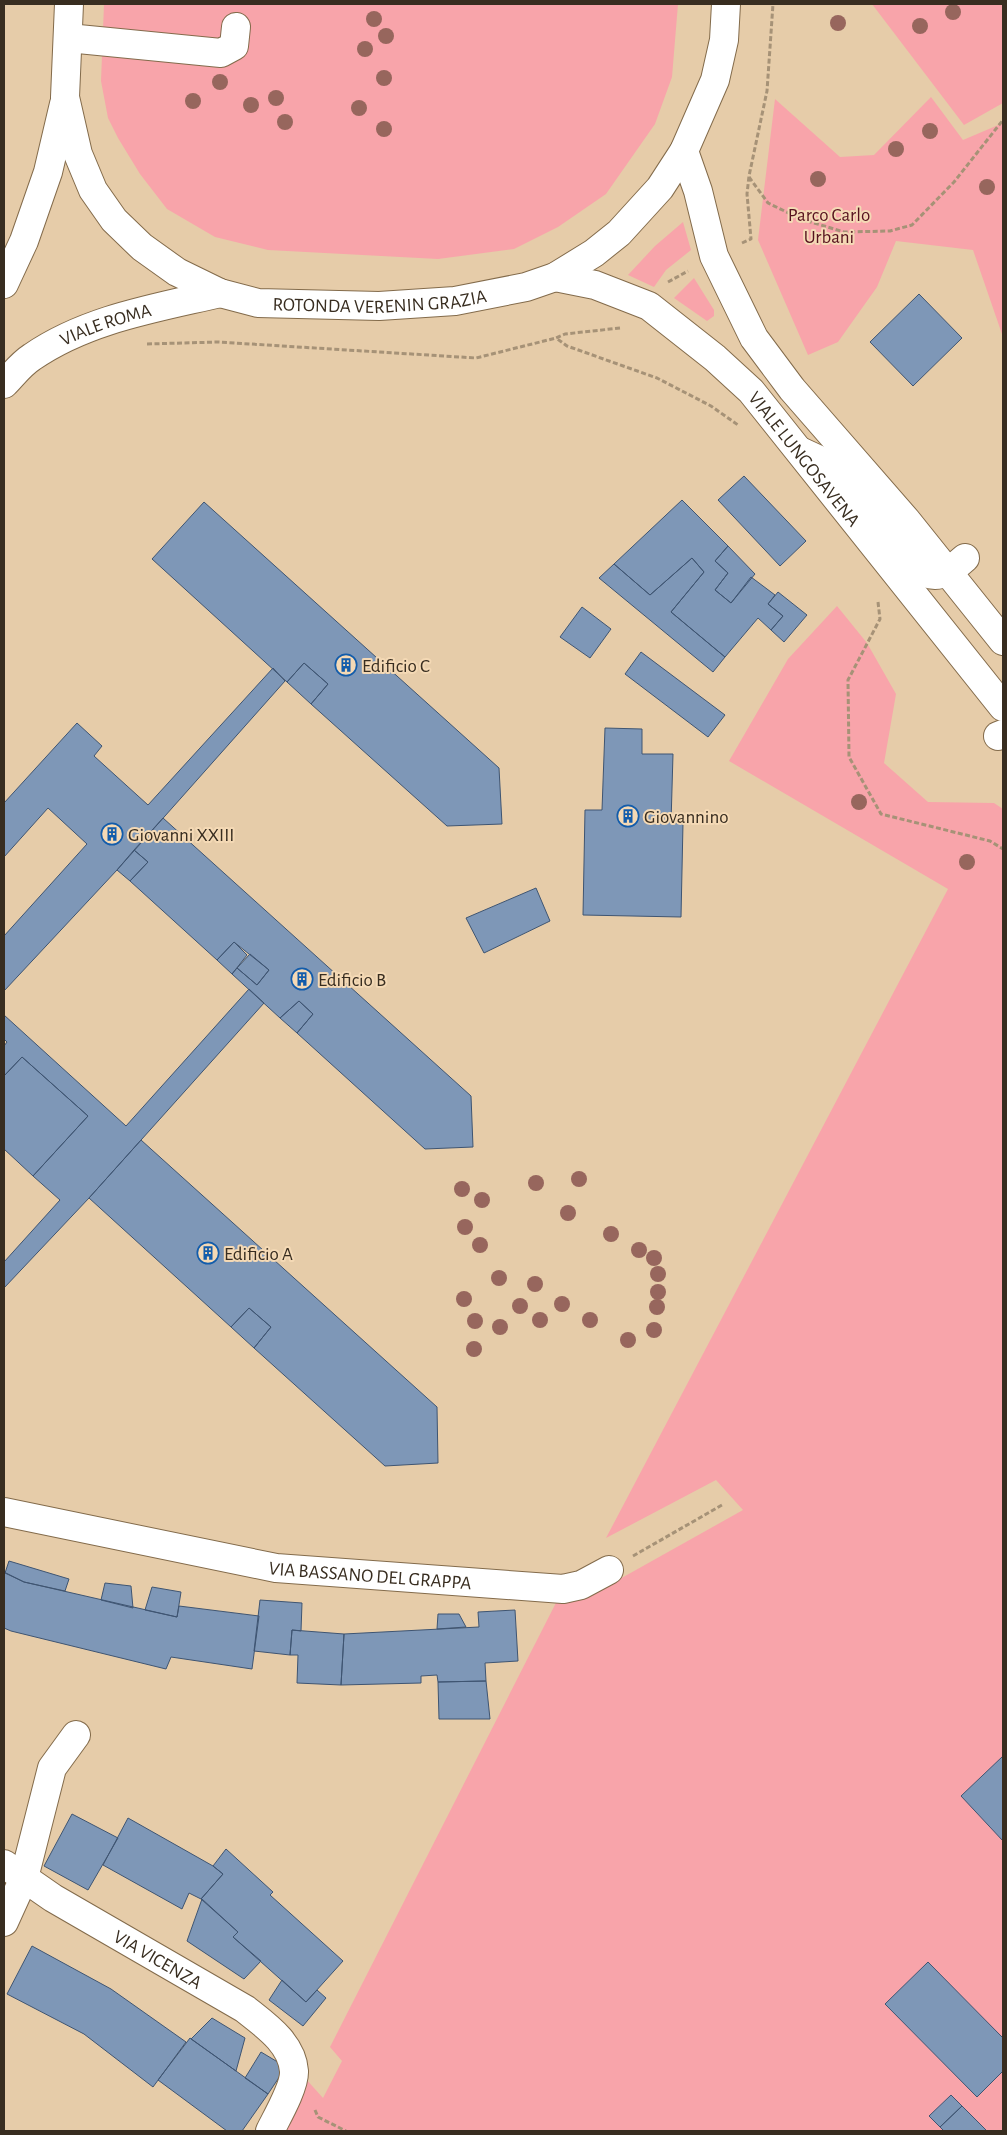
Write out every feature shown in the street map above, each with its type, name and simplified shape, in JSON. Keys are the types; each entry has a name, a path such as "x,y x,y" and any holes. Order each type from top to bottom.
{"main road":[{"name":"ROTONDA VERENIN GRAZIA","path":"70,4 65,97 78,154 93,190 114,220 142,247 177,272 220,293 258,303 379,306 455,301 526,287 555,278 594,253 620,233 660,188 684,151 716,80 724,40 726,4"},
{"path":"68,38 221,53 234,46 236,27"},
{"path":"4,284 24,241 48,172 65,97"},
{"name":"VIALE LUNGOSAVENA","path":"684,151 698,191 714,256 754,338 786,382 825,430 907,520 957,565 1003,641"},
{"name":"VIALE LUNGOSAVENA","path":"555,278 595,286 648,306 715,358 751,391 1003,707"},
{"name":"VIALE ROMA","path":"4,384 30,358 66,336 100,323 220,293"},
{"path":"800,451 828,464 914,567 921,572 940,576 957,565"},
{"name":"VIA BASSANO DEL GRAPPA","path":"4,1512 276,1568 563,1589 581,1585 609,1570"},
{"path":"4,1922 14,1870 52,1768 76,1735"},
{"name":"VIA VICENZA","path":"14,1870 53,1898 245,2009 270,2029 287,2048 294,2071 284,2105 270,2131"}],"path":[{"path":"142,344 227,342 476,358 566,334 631,327 669,281 681,277 714,256 751,239 747,194 767,91 773,4"},
{"path":"749,176 768,202 801,219 844,232 890,231 912,225 954,182 1003,120"},
{"path":"556,338 567,346 657,378 711,406 739,426"},
{"path":"873,595 879,602 880,618 848,680 849,757 880,814 990,841 1003,849"},
{"path":"609,1570 722,1505"}],"green space":[{"path":"104,4 678,4 672,77 655,124 606,194 558,227 514,249 438,259 268,250 215,237 167,209 140,174 108,118 101,81"},
{"path":"872,4 1003,4 1003,103 964,125"},
{"name":"Parco Carlo Urbani","path":"931,97 963,140 1003,123 1003,337 973,250 896,241 877,287 838,342 808,355 758,240 775,99 840,157 874,155"},
{"path":"683,222 691,250 666,270 654,287 628,275 655,246"},
{"path":"694,278 714,310 714,316 707,321 674,298"},
{"path":"837,606 867,643 896,694 884,763 928,802 994,803 1003,809 1003,2131 278,2131 305,2078 323,2098 342,2061 330,2047 563,1589 618,1580 743,1510 716,1480 606,1538 948,889 729,761 788,659"}],"building":[{"path":"919,294 962,338 913,386 870,342"},
{"path":"744,476 806,541 780,566 718,500"},
{"path":"682,500 728,546 715,561 728,573 715,590 731,603 751,577 775,595 768,604 783,616 771,630 758,618 725,657 671,612 704,572 692,558 650,595 614,564"},
{"name":"Edificio C","path":"204,502 499,768 502,824 447,826 311,704 328,684 304,663 287,682 152,559"},
{"path":"728,546 755,574 731,603 715,590 728,573 715,561"},
{"path":"692,558 704,572 671,612 725,657 713,672 599,578 614,564 650,595"},
{"path":"778,592 807,615 784,642 771,630 783,616 768,604"},
{"path":"582,607 611,629 590,658 560,637"},
{"path":"641,652 725,715 708,737 625,674"},
{"path":"304,663 328,684 311,704 287,682"},
{"name":"Giovanni XXIII","path":"273,668 285,681 117,870 4,991 4,936 87,844 48,808 4,857 4,803 77,723 102,746 94,756 148,805"},
{"name":"Giovannino","path":"605,728 642,729 642,754 673,754 671,823 683,823 681,917 583,915 585,810 602,810"},
{"name":"Edificio B","path":"163,818 471,1096 473,1147 425,1149 297,1033 313,1014 299,1001 280,1018 232,974 237,968 257,985 269,970 234,942 217,960 130,881 148,862 134,850"},
{"path":"134,850 148,862 130,881 117,870"},
{"path":"536,888 550,921 484,953 466,918"},
{"path":"234,942 247,955 232,974 217,960"},
{"path":"250,954 269,970 257,985 237,968"},
{"path":"249,989 264,1003 89,1198 4,1288 4,1262 60,1200 33,1176 88,1116 22,1057 4,1076 4,1046 7,1042 4,1039 4,1015 126,1126"},
{"path":"299,1001 313,1014 297,1033 280,1018"},
{"path":"22,1057 88,1116 33,1176 4,1149 4,1076"},
{"name":"Edificio A","path":"141,1140 437,1407 438,1463 385,1466 254,1348 271,1327 249,1308 231,1327 89,1198"},
{"path":"249,1308 271,1327 254,1348 231,1327"},
{"path":"9,1561 69,1579 65,1591 24,1582 5,1573"},
{"path":"4,1572 24,1582 177,1617 179,1606 259,1616 252,1669 171,1657 166,1669 11,1631 4,1628"},
{"path":"105,1583 131,1586 133,1608 101,1600"},
{"path":"152,1587 181,1592 177,1617 145,1610"},
{"path":"260,1600 302,1603 301,1631 292,1630 290,1655 254,1651"},
{"path":"515,1610 518,1661 485,1663 486,1681 438,1682 437,1675 421,1676 421,1683 341,1685 344,1634 479,1627 478,1612"},
{"path":"438,1614 459,1614 466,1627 437,1629"},
{"path":"292,1630 344,1634 341,1685 297,1683 298,1655 290,1655"},
{"path":"486,1681 490,1719 439,1719 438,1682"},
{"path":"1003,1756 1003,1841 961,1796"},
{"path":"72,1814 118,1838 88,1890 44,1866"},
{"path":"128,1818 213,1866 223,1874 201,1899 189,1893 182,1909 103,1865"},
{"path":"226,1849 273,1892 270,1895 343,1961 306,2002 233,1937 238,1932 201,1899 223,1874 213,1866"},
{"path":"202,1899 238,1932 233,1937 261,1961 244,1979 187,1941"},
{"path":"32,1946 111,1989 186,2042 153,2087 84,2034 7,1994"},
{"path":"928,1962 1003,2038 1003,2071 977,2097 885,2004"},
{"path":"282,1980 306,2002 317,1990 326,1998 303,2026 269,2000"},
{"path":"212,2018 245,2038 236,2071 191,2039"},
{"path":"190,2038 268,2094 242,2131 227,2131 158,2080"},
{"path":"261,2052 286,2067 268,2094 245,2078"},
{"path":"951,2095 962,2106 940,2127 929,2116"},
{"path":"962,2106 987,2131 944,2131 940,2127"}],"place":[{"name":"Edificio C","path":"346,665"},
{"name":"Giovannino","path":"628,816"},
{"name":"Giovanni XXIII","path":"112,834"},
{"name":"Edificio B","path":"302,979"},
{"name":"Edificio A","path":"208,1253"}]}
